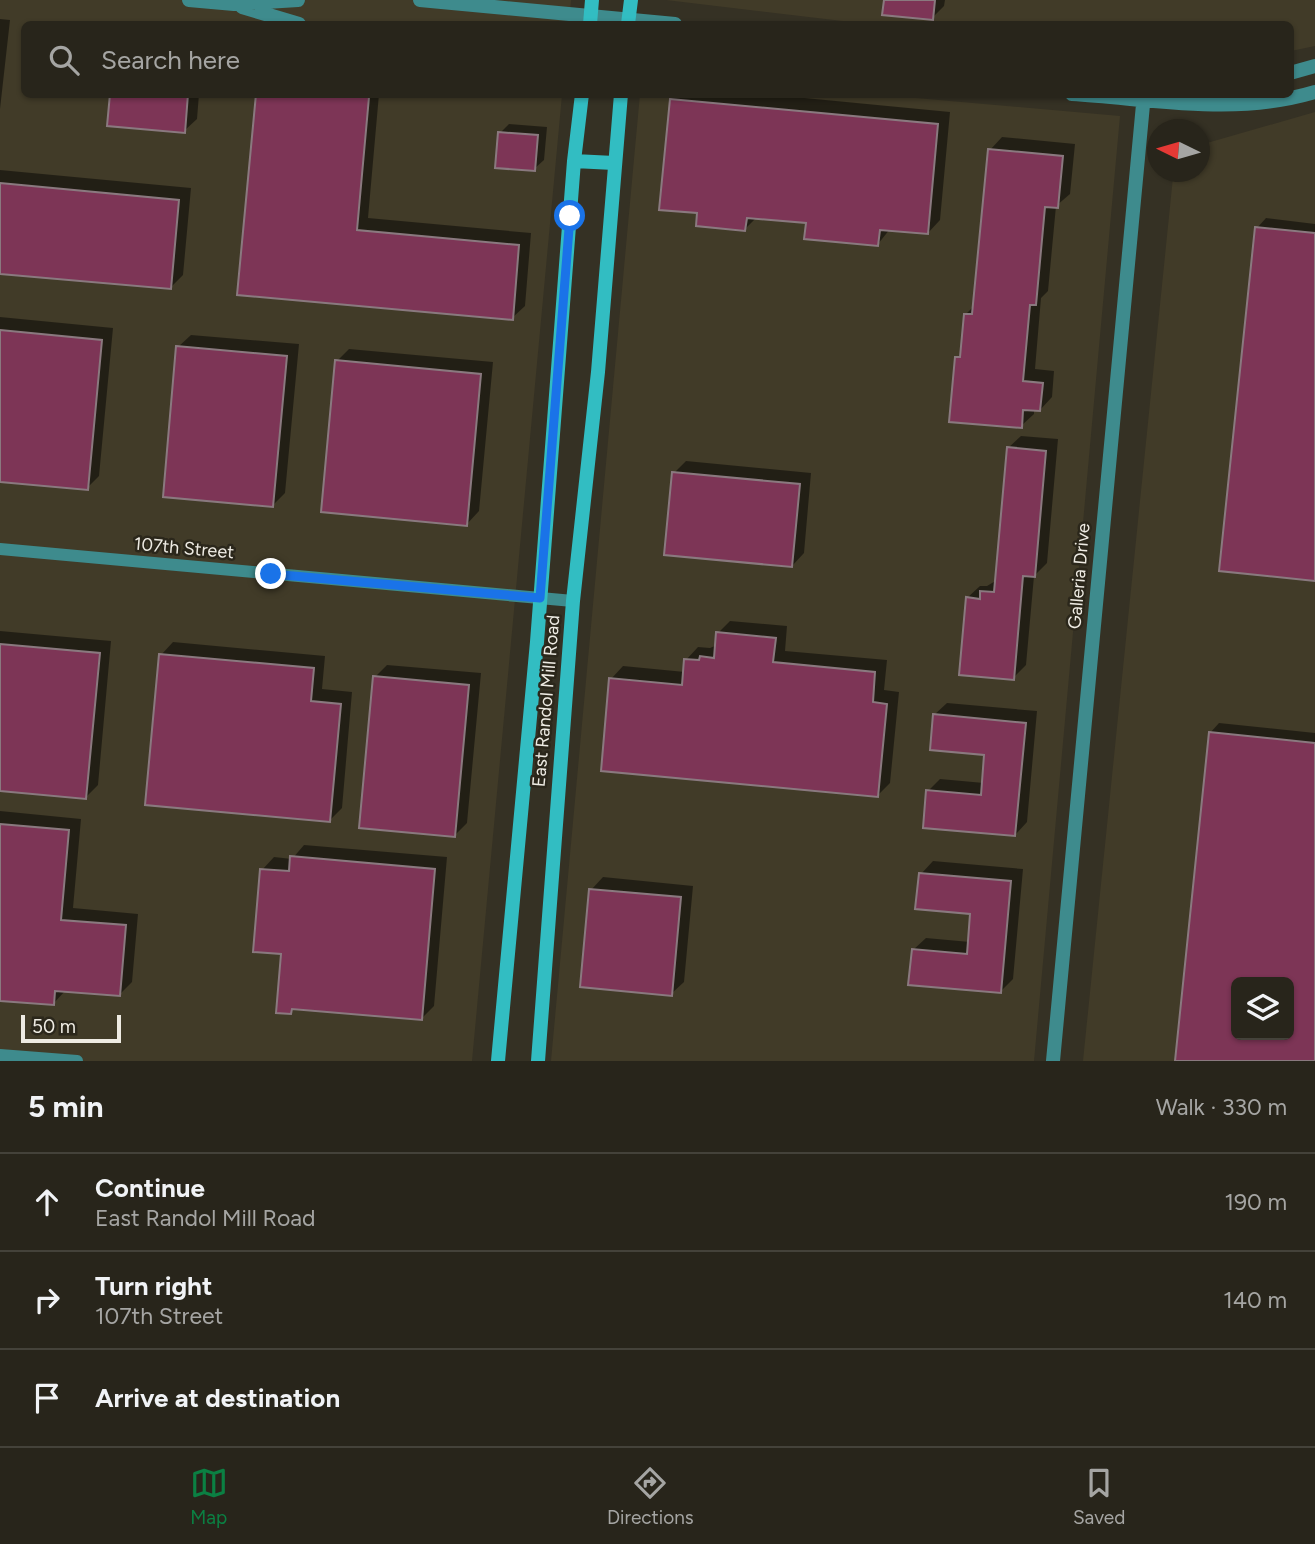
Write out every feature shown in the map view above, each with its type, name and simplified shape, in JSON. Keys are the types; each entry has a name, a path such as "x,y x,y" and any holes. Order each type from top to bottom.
{"main road":[{"path":"629,21 631,0"},
{"name":"East Randol Mill Road","path":"498,1061 582,98"},
{"name":"East Randol Mill Road","path":"538,1061 573,601 598,372 621,98"},
{"path":"574,161 614,163"}],"street":[{"path":"189,0 234,4 298,0"},
{"path":"420,0 591,13 625,21"},
{"path":"234,4 289,21"},
{"path":"1294,72 1315,66"},
{"path":"1294,97 1315,92"},
{"name":"Galleria Drive","path":"1053,1061 1144,98"},
{"path":"1152,98 1212,106 1248,105 1290,98"},
{"name":"107th Street","path":"0,549 573,601"},
{"path":"0,1055 77,1061"}],"shaded area":[{"path":"0,0 571,0 569,21 21,21 21,98 562,98 472,1061 0,1061"},
{"path":"666,0 1315,0 1315,46 1294,50 1294,21 843,21"},
{"path":"640,98 916,98 1120,116 1034,1061 551,1061"},
{"path":"1315,112 1315,1061 1083,1061 1172,182 1210,182 1210,142"}],"building":[{"path":"884,0 935,0 933,20 882,15"},
{"path":"110,98 188,98 185,133 107,126"},
{"path":"256,98 369,98 357,230 519,245 513,320 237,295"},
{"path":"670,99 938,124 928,234 880,230 878,246 804,239 806,223 747,218 745,231 696,226 697,213 659,210"},
{"path":"498,132 538,135 535,171 495,168"},
{"path":"988,149 1063,156 1058,208 1045,207 1036,305 1030,305 1023,381 1043,383 1040,411 1023,410 1022,428 949,422 955,357 960,357 964,314 972,314"},
{"path":"0,183 179,200 171,289 0,274"},
{"path":"1255,227 1315,233 1315,581 1219,571"},
{"path":"0,330 102,340 88,490 0,482"},
{"path":"176,346 287,356 273,507 163,497"},
{"path":"335,360 481,374 467,526 321,512"},
{"path":"1007,447 1046,451 1035,577 1023,576 1014,680 959,675 966,597 980,599 980,591 994,592"},
{"path":"672,472 800,484 792,567 664,555"},
{"path":"716,632 776,638 773,662 875,672 873,702 887,704 878,797 601,771 609,678 682,685 684,659 699,660 700,656 714,658"},
{"path":"0,644 100,653 86,799 0,791"},
{"path":"159,654 314,668 311,701 341,704 330,822 145,805"},
{"path":"373,676 469,685 455,837 359,828"},
{"path":"933,714 1026,723 1015,836 923,828 926,790 981,795 984,755 930,750"},
{"path":"1209,732 1315,743 1315,1061 1175,1061"},
{"path":"0,824 69,830 61,920 126,925 120,996 55,991 54,1005 0,1001"},
{"path":"290,856 435,869 422,1020 292,1009 291,1014 276,1013 281,954 253,952 260,869 289,871"},
{"path":"919,873 1011,881 1001,993 908,985 912,949 967,954 970,914 915,909"},
{"path":"589,889 681,897 672,996 580,987"}],"route":[{"path":"271,574 540,598 570,216"}]}
